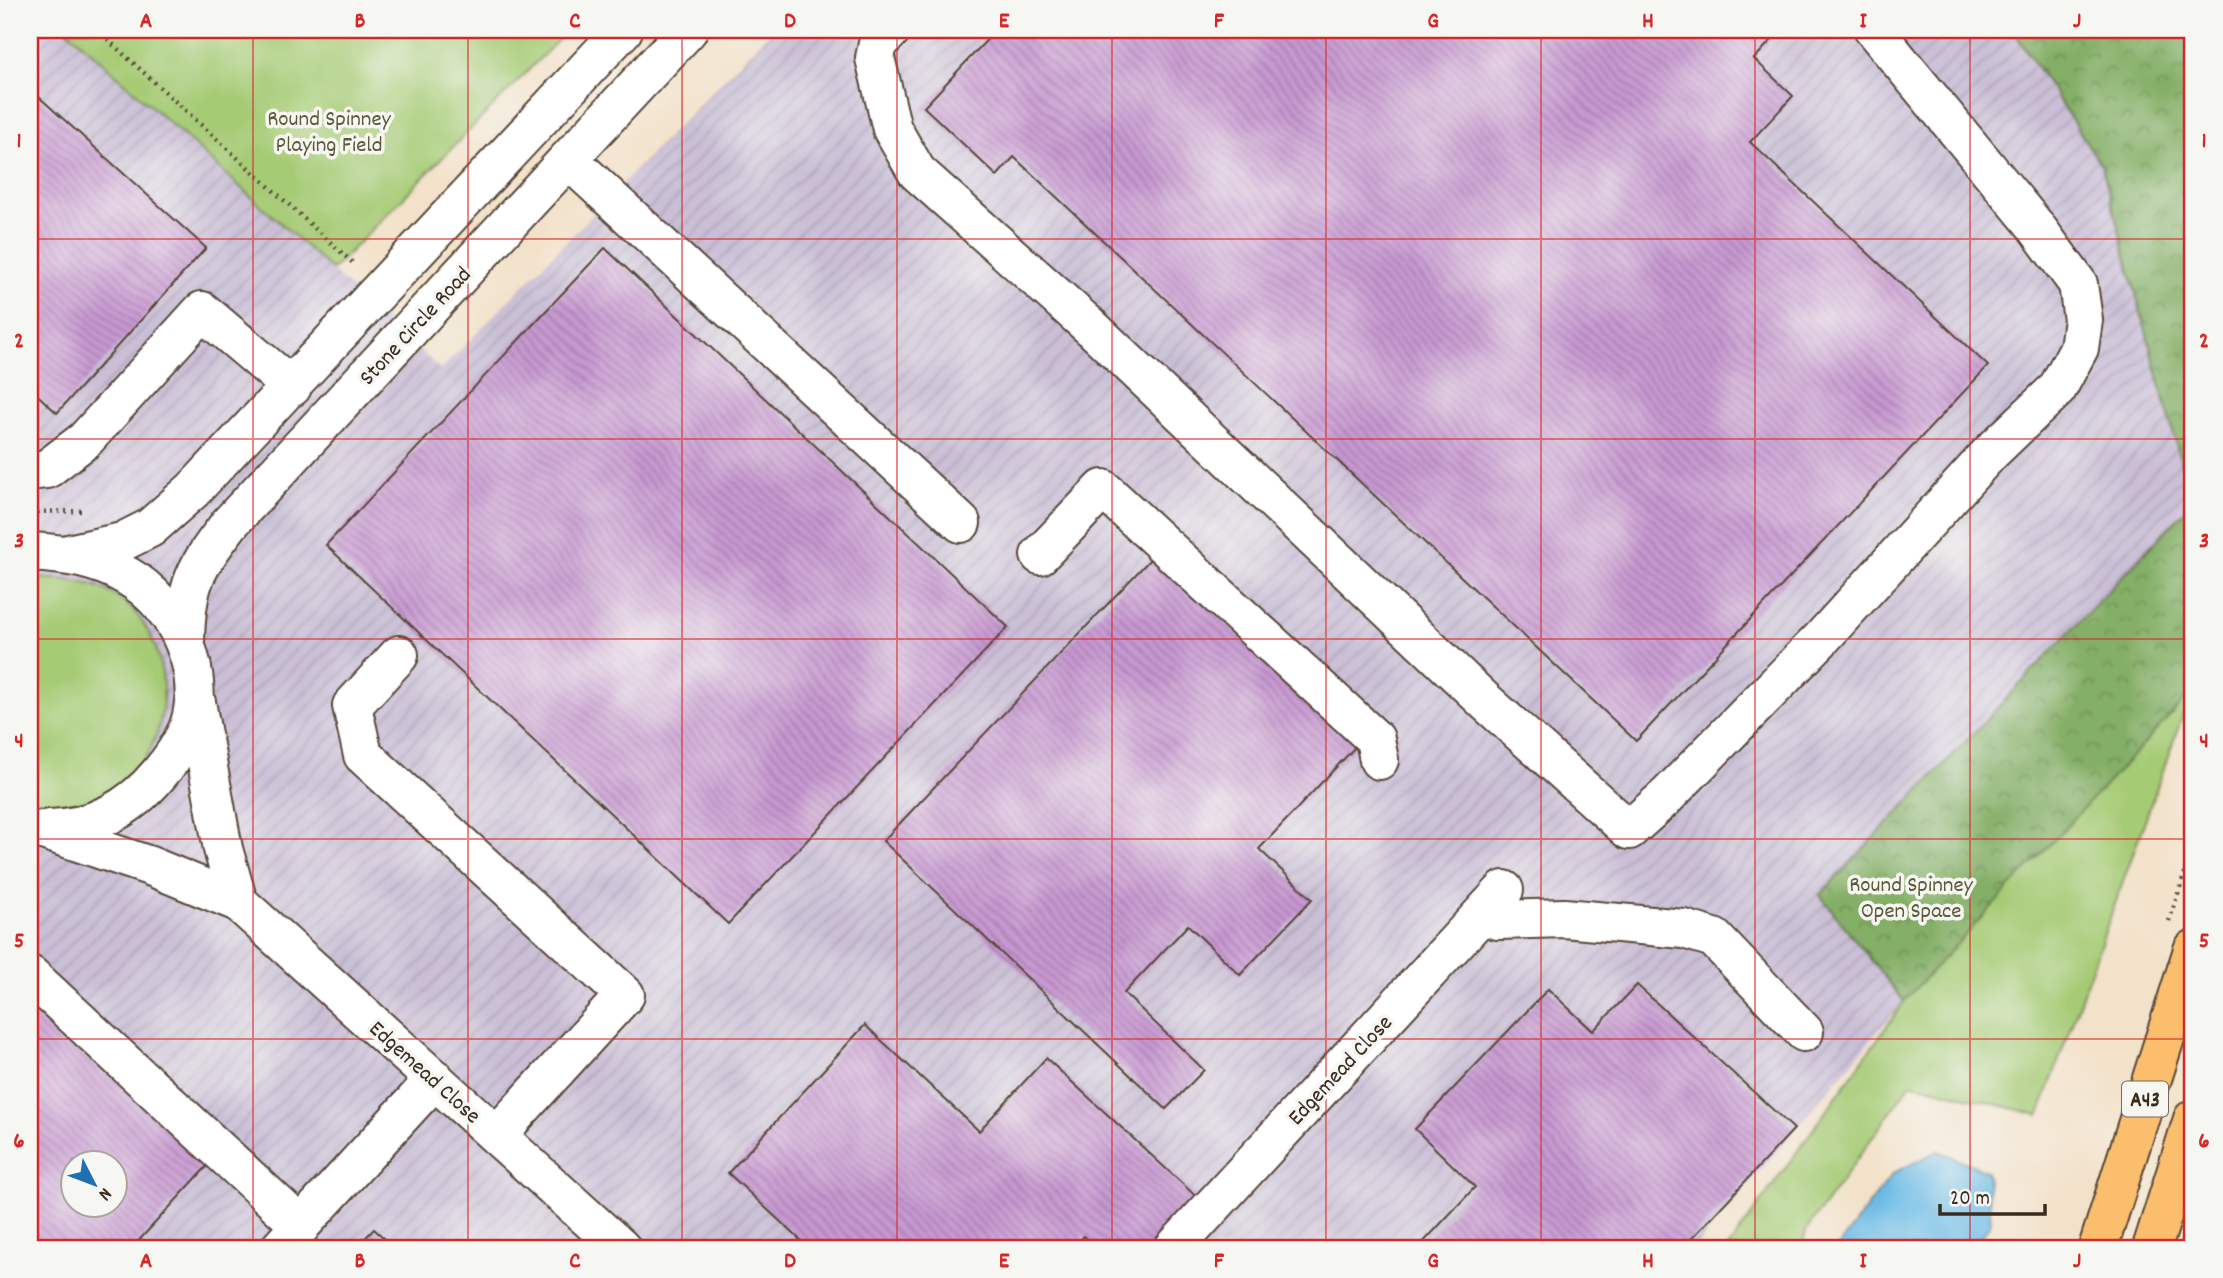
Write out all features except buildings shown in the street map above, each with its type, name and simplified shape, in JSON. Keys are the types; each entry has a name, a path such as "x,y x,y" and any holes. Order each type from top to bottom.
{"highway":[{"name":"A43","path":"2098,1248 2193,950"},
{"name":"A43","path":"2152,1248 2193,1119"}],"street":[{"name":"Stone Circle Road","path":"68,554 122,542 149,528 193,490 624,30"},
{"name":"Stone Circle Road","path":"36,828 75,829 99,822 148,788 173,757 188,727 194,693 185,642 185,600 197,566 230,523 688,30"},
{"path":"877,34 876,58 885,105 892,129 917,172 1093,329 1486,702 1629,830 1667,796 1821,639 1990,453 2057,390 2079,348 2083,320 2078,284 2034,224 1874,30"},
{"path":"568,159 961,523"},
{"path":"30,471 47,469 85,440 202,312 292,387"},
{"path":"1040,555 1103,489 1375,739 1379,760"},
{"name":"Stone Circle Road","path":"30,552 68,554 99,563 147,590 166,611 185,642"},
{"path":"399,655 352,706 363,755 625,995 497,1135"},
{"path":"194,693 223,849 238,902"},
{"name":"Edgemead Close","path":"36,828 150,866 238,902 497,1135 614,1246"},
{"name":"Edgemead Close","path":"1177,1247 1493,903 1498,920 1564,918 1684,929 1714,938 1804,1032"},
{"path":"30,975 290,1237 435,1079"}],"path":[{"path":"97,30 352,265 361,255"},
{"path":"557,42 568,30"},
{"path":"30,512 89,511"}],"shaded area":[{"path":"30,30 67,30 441,370 772,30 2013,30 2102,166 2192,503 1820,895 1904,1001 1694,1248 30,1248"}],"green space":[{"name":"Round Spinney Playing Field","path":"67,30 568,30 332,270"},
{"name":"Round Spinney Open Space","path":"2013,30 2193,30 2193,687 2039,1115 1911,1083 1806,1231 1802,1248 1728,1248 1904,1002 1820,895 2192,503 2102,166"},
{"name":"Round Spinney Open Space","path":"2013,30 2193,30 2193,685 2192,692 1904,1001 1820,895 2192,503 2102,166"},
{"path":"30,578 90,584 126,604 146,628 159,657 163,690 160,722 149,752 130,778 94,799 67,803 30,800"}],"water":[{"path":"1938,1151 1987,1171 1991,1222 1975,1248 1837,1248 1893,1173"}]}
